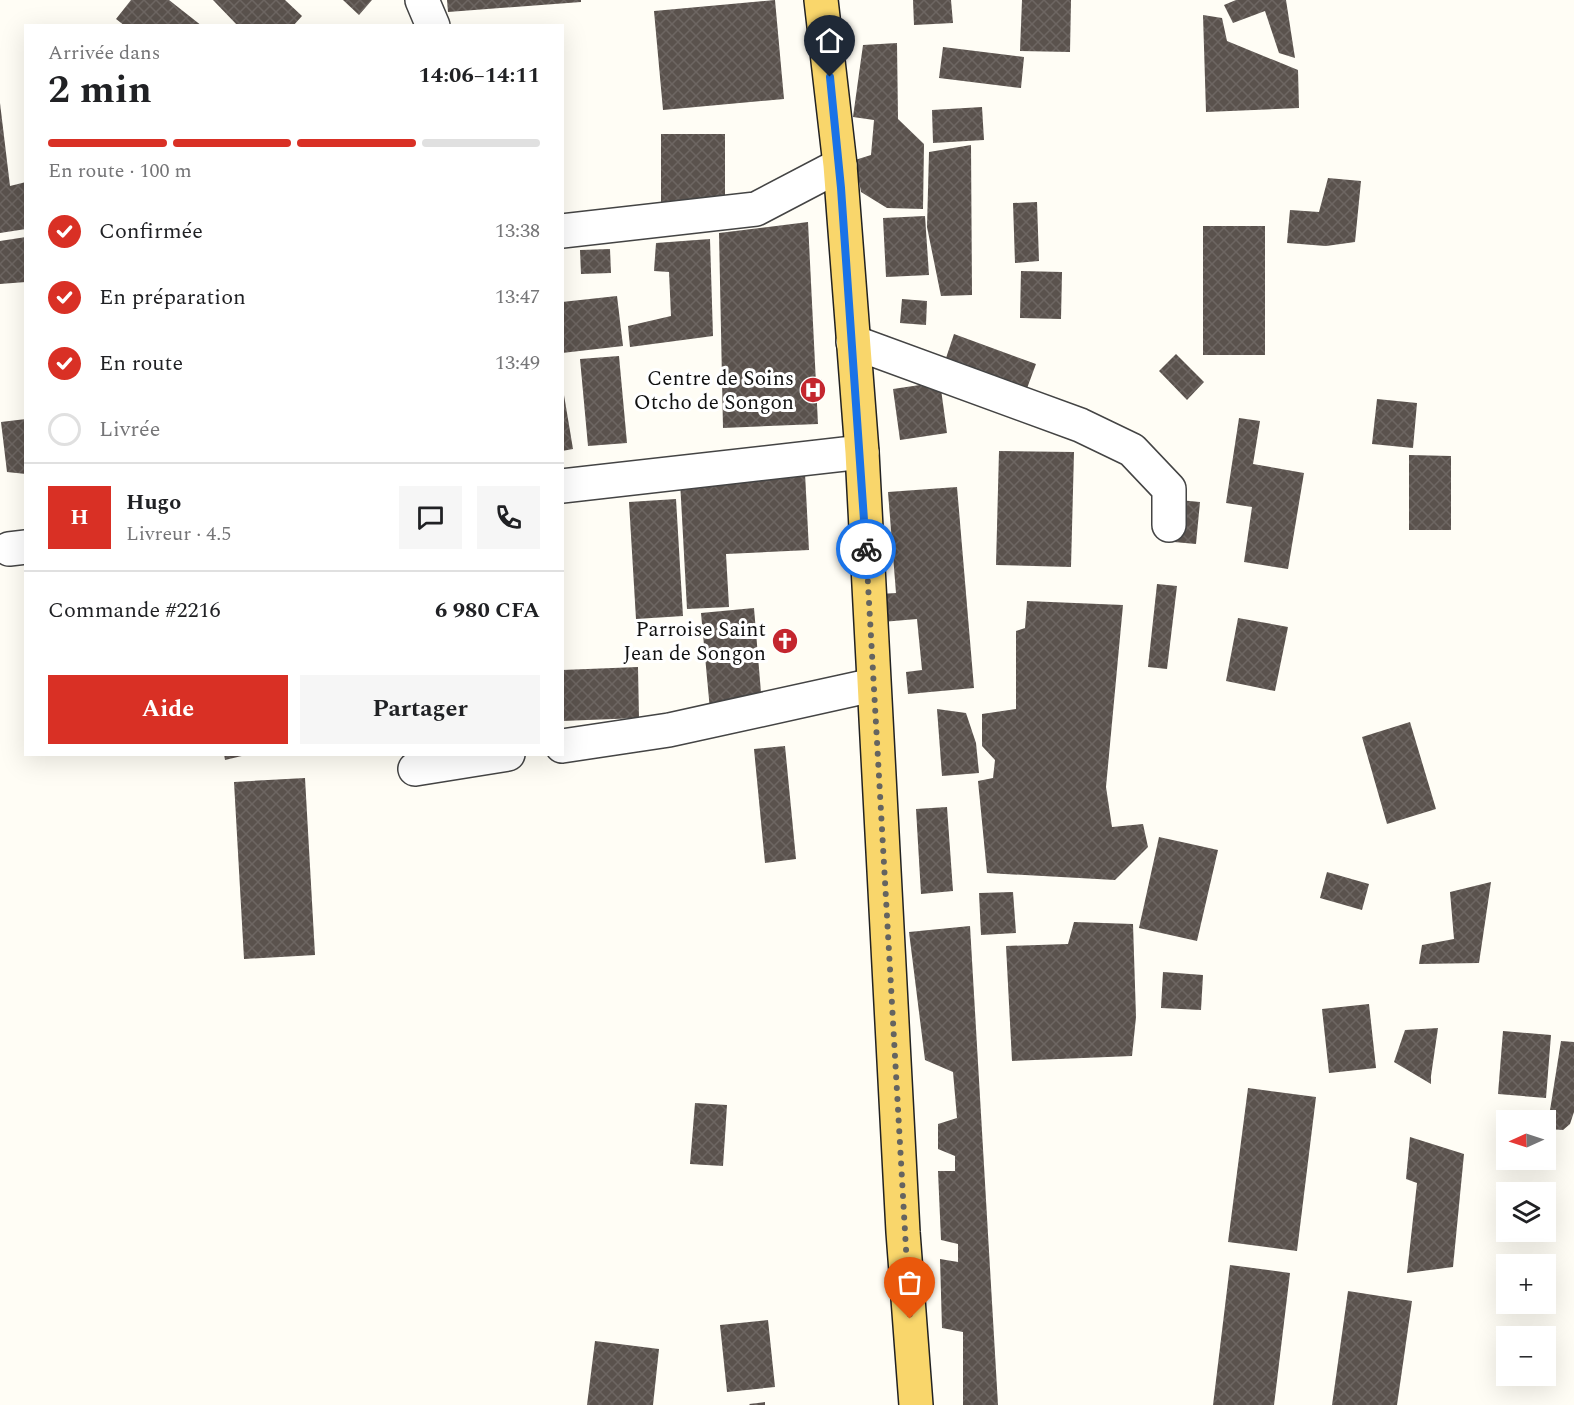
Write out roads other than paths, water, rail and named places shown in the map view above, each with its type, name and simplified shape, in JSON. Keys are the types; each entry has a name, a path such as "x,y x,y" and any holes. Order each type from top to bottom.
{"main road":[{"path":"821,0 840,165 861,452 903,1232 916,1405"}],"street":[{"path":"422,0 432,24"},
{"path":"564,231 756,209 840,165"},
{"path":"853,342 1080,424 1132,450 1169,489 1169,525"},
{"path":"564,486 861,452"},
{"path":"564,746 669,730 873,685"},
{"path":"415,769 496,756"}],"place":[{"name":"Centre de Soins Otcho de Songon","path":"813,390"},
{"name":"Parroise Saint Jean de Songon","path":"785,641"}]}
